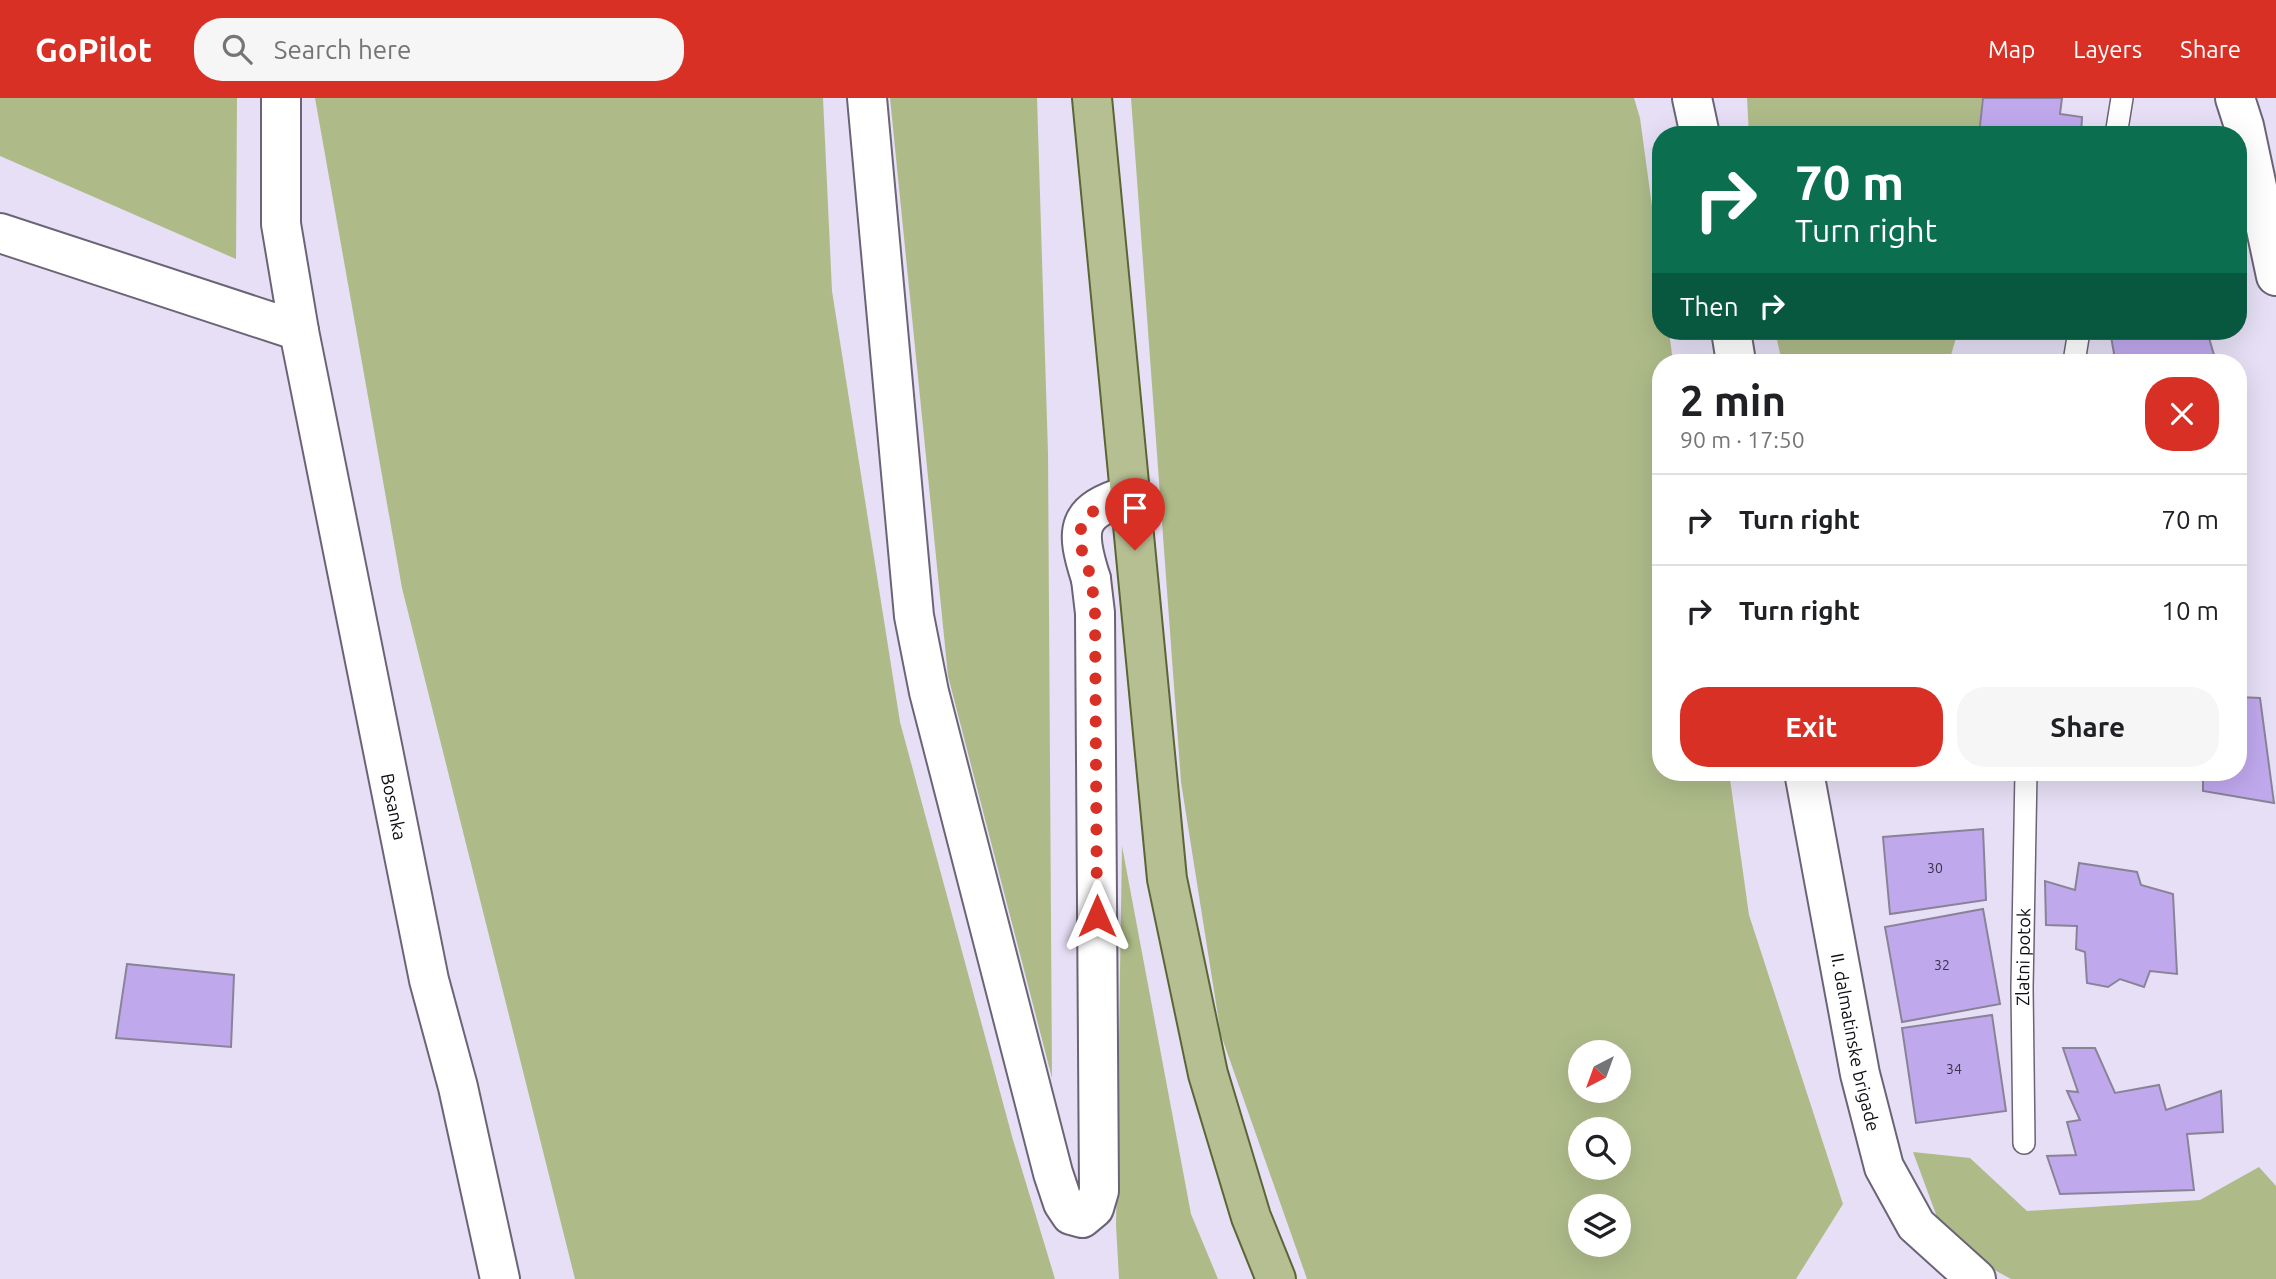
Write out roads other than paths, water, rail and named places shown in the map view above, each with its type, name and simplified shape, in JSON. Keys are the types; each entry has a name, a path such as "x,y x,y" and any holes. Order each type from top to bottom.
{"main road":[{"path":"1092,98 1167,879 1208,1074 1251,1217 1276,1279"}],"street":[{"name":"Bosanka","path":"281,98 281,224 299,331 429,980 458,1087 500,1279"},
{"path":"867,98 917,629 929,692 1053,1172 1070,1215 1082,1218 1094,1208 1099,1191 1095,641 1091,579 1080,537 1083,524 1094,511 1107,501 1130,495"},
{"path":"1692,98 1698,126"},
{"path":"2235,98 2244,126"},
{"path":"2247,140 2276,276"},
{"path":"0,233 299,331"},
{"name":"II. dalmatinske brigade","path":"1806,781 1860,1074 1884,1167 1916,1225 1976,1279"}],"lane":[{"path":"2117,126 2122,98"},
{"name":"Zlatni potok","path":"2024,1143 2022,988 2026,781"}]}
